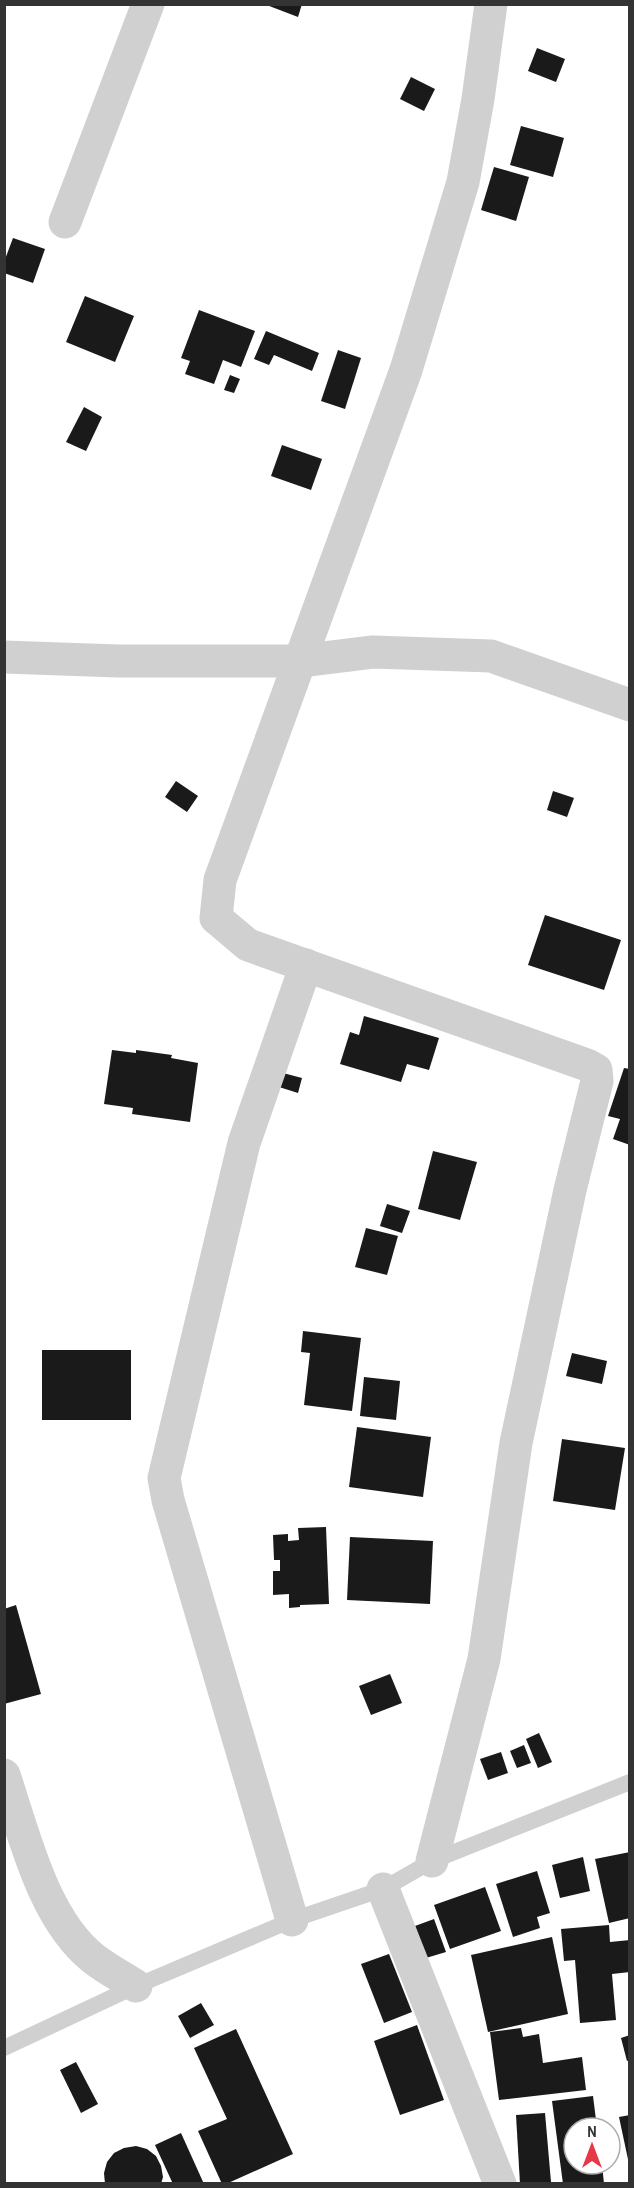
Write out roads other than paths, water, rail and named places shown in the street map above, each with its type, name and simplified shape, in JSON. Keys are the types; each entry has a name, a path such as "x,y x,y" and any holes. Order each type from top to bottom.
{"street":[{"path":"65,222 148,4"},
{"path":"432,1861 484,1659 516,1443 570,1190 597,1081 596,1070 249,945 216,918 220,880 406,370 463,182 478,99 490,4"},
{"path":"4,657 118,662 300,662 373,652 491,656 630,705"},
{"path":"292,1920 171,1511 164,1478 244,1143 306,965"},
{"path":"4,1775 45,1894 66,1929 92,1958 136,1986"},
{"path":"383,1889 500,2184"}],"lane":[{"path":"4,2048 136,1986 292,1920 383,1889 432,1861 630,1782"}]}
